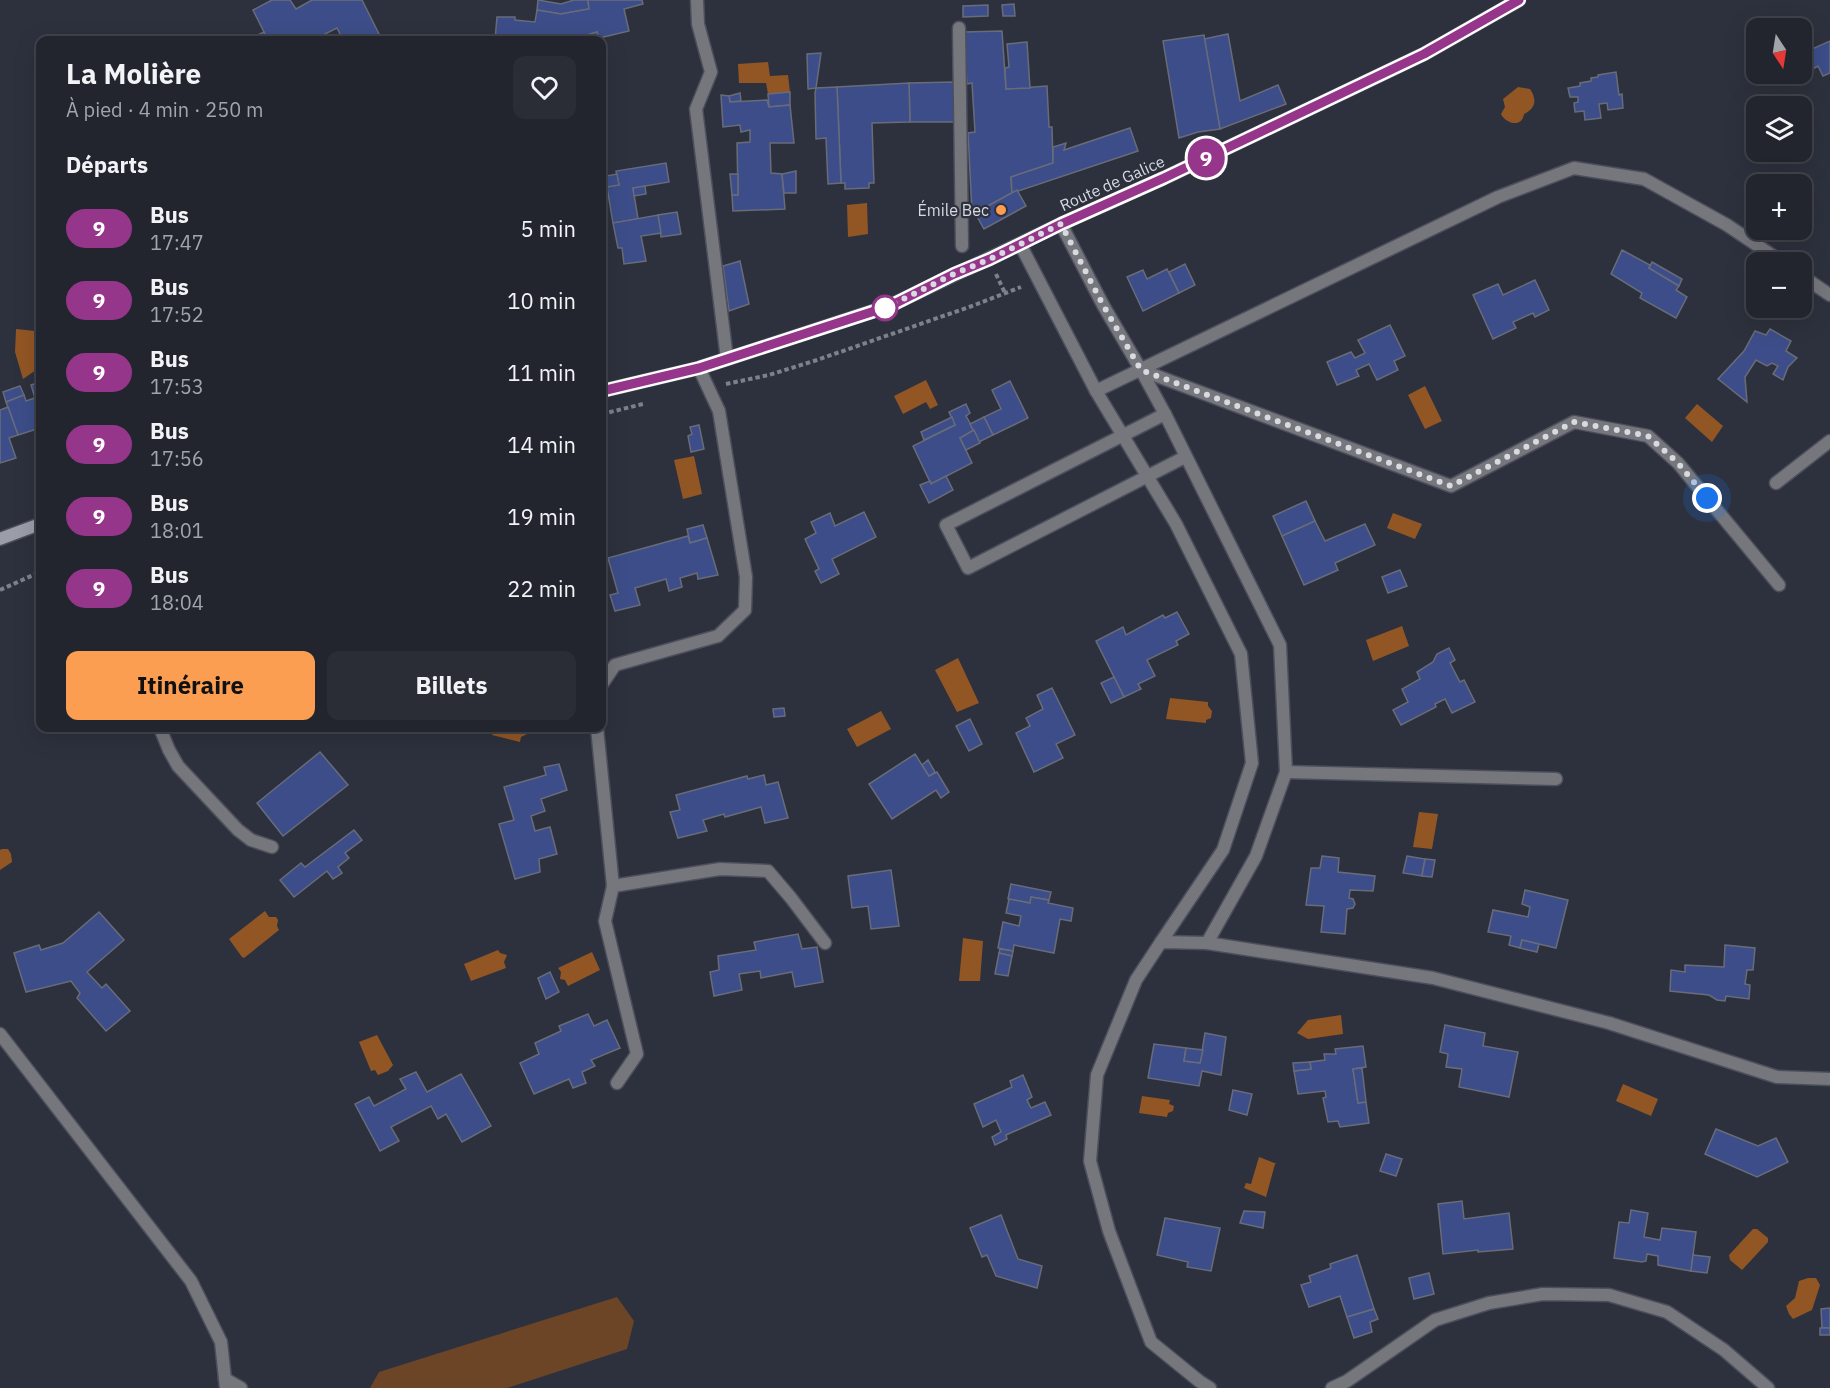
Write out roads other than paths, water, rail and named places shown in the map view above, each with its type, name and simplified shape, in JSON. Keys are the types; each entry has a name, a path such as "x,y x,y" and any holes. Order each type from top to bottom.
{"main road":[{"name":"Route de Galice","path":"606,390 699,368 890,306 1424,54 1519,0"},
{"path":"0,539 36,526"}],"street":[{"path":"697,0 698,24 711,72 696,109 727,359"},
{"path":"959,28 962,246"},
{"path":"1096,391 1498,197 1574,168 1644,179 1727,225 1767,252"},
{"path":"1061,224 1164,414 1280,645 1286,772 1256,856 1207,943"},
{"path":"1020,244 1096,391 1176,524 1241,654 1252,763 1223,850 1136,980 1097,1075 1090,1161 1110,1231 1151,1342 1210,1388"},
{"path":"1812,283 1830,295"},
{"path":"606,676 615,666 718,636 745,610 746,577 719,411 699,368"},
{"path":"1141,370 1451,486 1574,422 1648,436 1678,463 1779,585"},
{"path":"1164,414 946,525 968,568 1185,457"},
{"path":"1776,483 1830,441"},
{"path":"162,732 178,766 238,830 251,840 272,847"},
{"path":"597,732 613,886 605,921 637,1054 617,1083"},
{"path":"1286,772 1556,779"},
{"path":"613,886 720,869 768,871 825,943"},
{"path":"1161,942 1207,943 1433,978 1609,1023 1777,1077 1830,1079"},
{"path":"0,1034 191,1281 221,1342 226,1384 241,1388"},
{"path":"1332,1388 1347,1381 1435,1320 1489,1303 1543,1294 1609,1295 1667,1312 1724,1350 1768,1388"}],"place":[{"name":"Émile Bec","path":"1001,210"}]}
